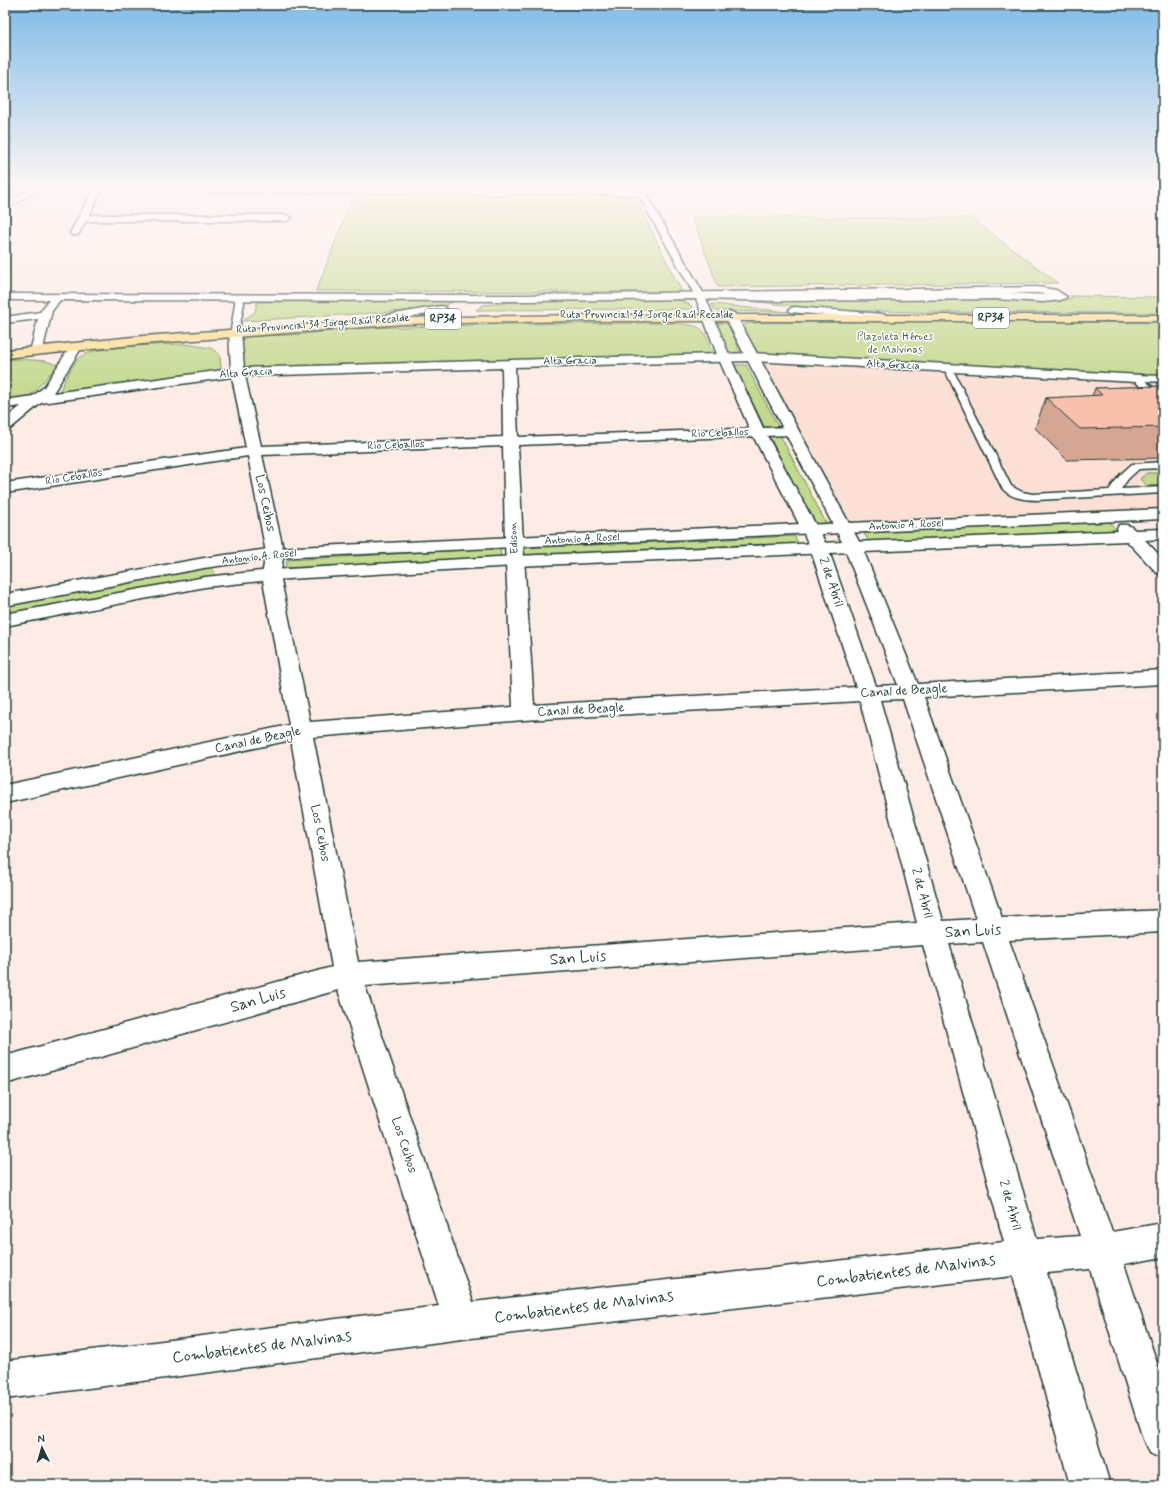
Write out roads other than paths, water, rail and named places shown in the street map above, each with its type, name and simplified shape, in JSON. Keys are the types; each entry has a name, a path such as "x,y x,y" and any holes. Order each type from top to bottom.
{"main road":[{"name":"Ruta Provincial 34 Jorge Raúl Recalde","path":"5,354 235,331 374,320 451,316 1163,318"},
{"name":"Ruta Provincial 34 Jorge Raúl Recalde","path":"5,351 144,337 359,323 450,319 709,316"}],"street":[{"name":"2 de Abril","path":"678,259 700,296 724,357 758,432 814,538 868,693 933,933 1090,1485"},
{"path":"5,297 239,299 526,298 1021,290 1048,292 1061,297 1043,299 988,296 778,298 700,296"},
{"path":"700,296 751,306 882,317"},
{"path":"37,348 46,311 57,297"},
{"path":"359,323 482,303 526,298"},
{"path":"5,320 46,315"},
{"path":"730,316 847,538 911,691 1102,1251 1163,1439"},
{"name":"Los Ceibos","path":"235,331 238,372 253,450 301,730 348,975 462,1321"},
{"path":"5,426 49,390 76,347"},
{"name":"Alta Gracia","path":"5,404 238,372 724,357 751,357 1136,378"},
{"name":"Edison","path":"508,363 514,542 524,713"},
{"name":"Río Ceballos","path":"5,488 253,450 790,431"},
{"name":"Antonio A. Rosel","path":"847,538 1114,516 1163,514"},
{"path":"1139,515 1162,535"},
{"path":"1114,516 1163,569"},
{"name":"Antonio A. Rosel","path":"5,620 205,582 273,564 514,542 1162,535"},
{"name":"Antonio A. Rosel","path":"5,600 204,563 273,564 515,561 814,538"},
{"name":"Canal de Beagle","path":"5,794 301,730 524,713 1163,677"},
{"name":"San Luis","path":"5,1070 348,975 933,933 1163,921"},
{"name":"Combatientes de Malvinas","path":"5,1380 462,1321 1024,1257 1102,1251 1163,1240"}],"lane":[{"path":"235,331 240,304 239,299"},
{"path":"948,368 1007,488 1016,494 1025,497 1163,490"},
{"path":"1136,378 1163,379"},
{"path":"1136,378 1163,400"},
{"path":"1113,492 1124,477 1136,466 1163,465"}],"park label":[{"name":"Plazoleta Héroes de Malvinas","path":"895,343"}]}
